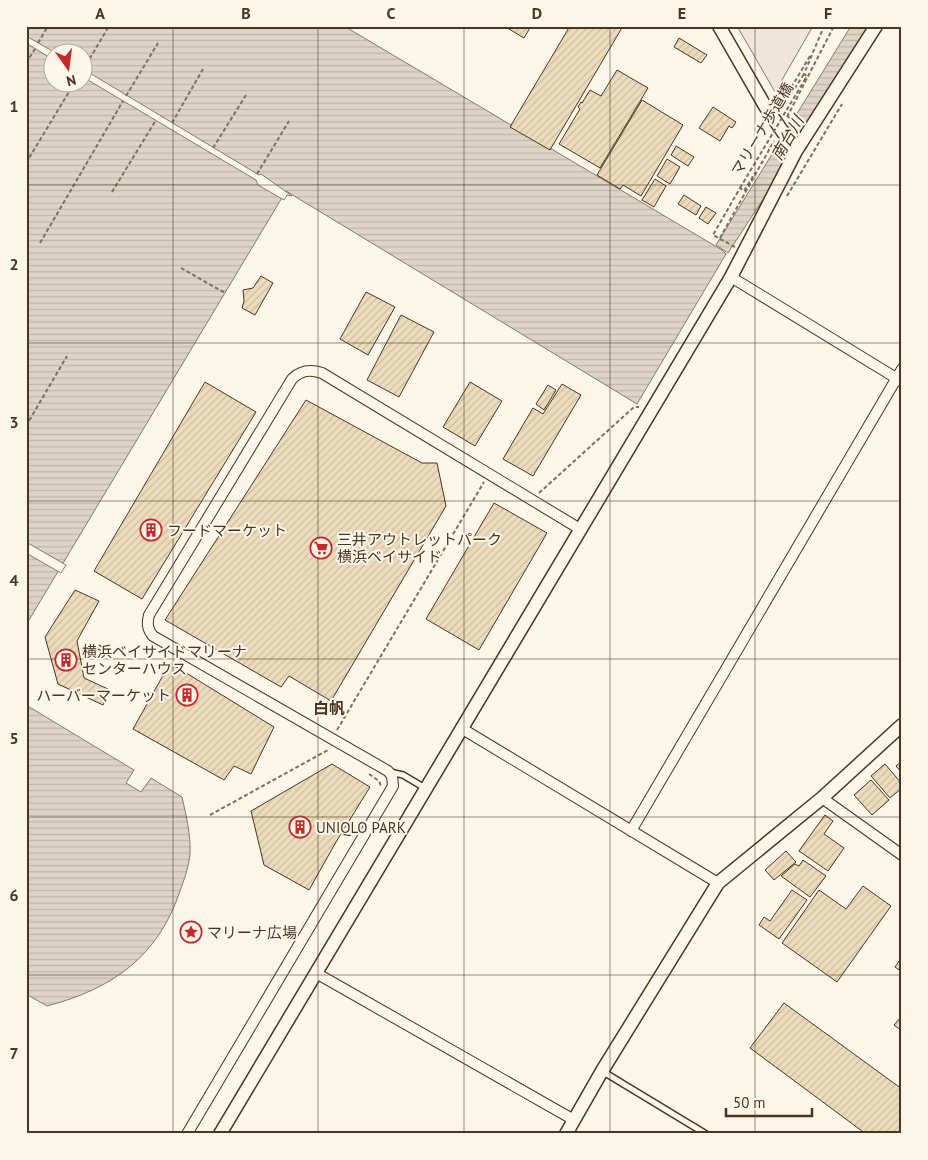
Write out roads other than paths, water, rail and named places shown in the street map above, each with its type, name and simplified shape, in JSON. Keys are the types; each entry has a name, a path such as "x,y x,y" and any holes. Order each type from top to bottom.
{"street":[{"path":"719,26 764,106 796,151"},
{"path":"220,1134 731,277 796,151 876,26"},
{"path":"631,831 900,376 731,277"},
{"path":"187,1134 393,786 392,776 388,771 153,636 147,623 149,615 292,379 304,371 314,370 322,373 580,529"},
{"path":"566,1134 602,1071 718,883 822,798 902,725"},
{"path":"461,728 718,883"},
{"path":"822,798 902,855"},
{"path":"316,973 574,1120"}],"lane":[{"path":"388,771 403,774 425,788"},
{"path":"602,1071 706,1134"}],"water":[{"path":"26,26 344,26 726,254 637,404 286,191 26,625"},
{"name":"南台川","path":"851,26 876,26 728,253 716,245"},
{"path":"26,705 134,770 126,783 141,792 151,778 182,797 190,840 189,863 171,914 145,952 130,967 112,980 70,999 47,1006 26,994"}],"place":[{"name":"フードマーケット","path":"151,530"},
{"name":"三井アウトレットパーク 横浜ベイサイド","path":"321,548"},
{"name":"横浜ベイサイドマリーナ センターハウス","path":"66,660"},
{"name":"ハーバーマーケット","path":"187,695"},
{"name":"UNIQLO PARK","path":"300,827"},
{"name":"マリーナ広場","path":"191,932"}],"district":[{"name":"白帆","path":"329,708"}]}
